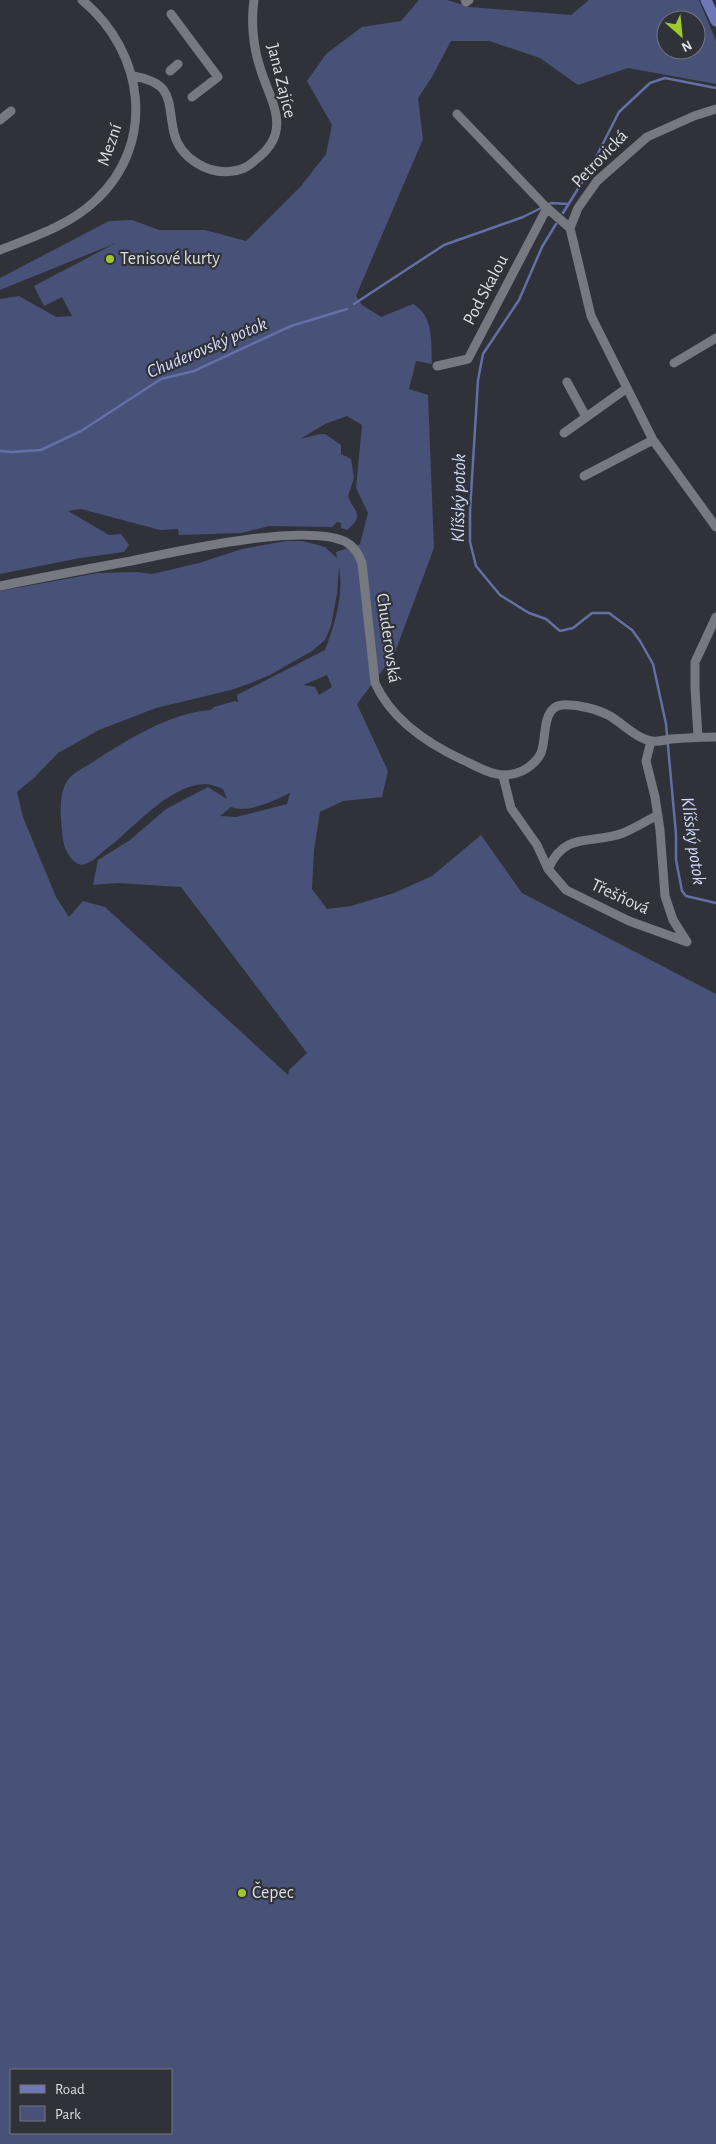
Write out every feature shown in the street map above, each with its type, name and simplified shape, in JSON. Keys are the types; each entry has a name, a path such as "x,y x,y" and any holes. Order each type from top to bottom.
{"main road":[{"path":"706,0 716,21"}],"street":[{"name":"Mezní","path":"0,250 74,218 94,202 112,183 130,148 136,101 133,76 128,61 112,32 82,0"},
{"name":"Jana Zajíce","path":"133,76 149,79 160,87 168,97 177,142 197,163 220,172 243,170 270,146 276,135 277,123 274,105 257,54 253,26 254,0"},
{"path":"465,0 466,2 469,0"},
{"path":"171,14 218,77 192,97"},
{"path":"170,71 178,64"},
{"name":"Petrovická","path":"570,228 578,208 597,181 646,137 694,116 716,109"},
{"path":"0,120 11,111"},
{"path":"457,114 545,206 570,228 591,316 653,440 716,527"},
{"name":"Pod Skalou","path":"437,366 468,359 545,206"},
{"path":"674,363 716,338"},
{"path":"567,382 586,417"},
{"path":"564,433 627,388"},
{"path":"584,476 653,440"},
{"name":"Chuderovská","path":"0,586 189,549 269,538 302,535 346,542 358,554 362,563 375,684 385,702 414,730 430,742 489,773 503,776"},
{"path":"698,737 695,662 716,617"},
{"path":"503,776 521,771 536,761 543,747 550,711 560,705 576,705 608,715 651,741 716,737"},
{"path":"548,869 554,856 574,841 622,833 658,815 646,761 651,741"},
{"name":"Třešňová","path":"503,776 511,808 537,845 548,869 566,890 629,921 687,942 673,920 665,896 658,815"}],"green space":[{"path":"419,0 447,0 470,7 571,15 589,0 699,0 703,10 656,10 656,60 706,60 706,17 716,41 716,84 628,68 578,85 540,58 489,41 451,41 432,77 418,98 423,139 356,296 362,305 381,317 413,304 425,315 428,323 432,364 416,361 409,389 428,395 434,548 394,655 357,704 388,771 382,797 343,801 320,812 314,850 312,889 327,909 351,906 394,893 432,876 481,835 522,893 716,994 716,2144 0,2144 0,591 98,573 136,572 152,574 199,563 242,549 286,541 302,541 325,547 337,558 336,552 360,544 368,513 356,488 362,425 347,416 325,424 300,439 325,434 341,445 341,454 351,459 354,478 348,496 357,516 353,525 347,530 341,528 341,523 337,522 332,527 269,526 242,533 179,535 178,529 160,530 81,509 68,511 109,535 121,534 129,545 124,552 80,558 0,574 0,299 19,296 56,317 72,316 62,297 44,306 34,286 116,243 0,290 0,278 109,221 132,220 159,230 205,230 246,241 301,186 326,154 332,125 307,81 326,54 362,27 401,21","holes":["339,567 339,599 335,620 325,650 237,695 238,702 235,701 214,707 211,710 180,716 134,737 71,776 63,789 61,803 65,847 71,859 82,865 94,859 151,810 177,792 205,784 223,789 227,799 208,787 166,809 130,840 98,860 93,885 117,883 181,887 307,1053 289,1070 288,1075 105,907 83,901 69,917 56,897 23,817 17,792 35,777 58,753 99,730 156,708 231,690 251,683 270,675 312,651 325,640 331,626 337,594","327,675 332,687 319,695 315,687 303,685","290,793 287,804 236,817 220,816 231,807 245,809"]}],"waterway":[{"name":"Klíšský potok","path":"563,213 589,171 619,112 650,83 665,78 716,88"},
{"name":"Chuderovský potok","path":"547,205 551,203 568,204"},
{"name":"Chuderovský potok","path":"354,304 444,245 523,217 543,207"},
{"name":"Klíšský potok","path":"556,224 542,247 519,300 483,354 478,380 470,511 470,542 476,566 500,595 529,613 546,619 560,631 573,628 592,613 609,613 632,630 640,641 653,664 666,724 676,834 676,860 682,891 686,896 716,903"},
{"name":"Chuderovský potok","path":"0,451 41,450 81,431 161,379 194,371 291,326 347,309"}],"place":[{"name":"Tenisové kurty","path":"110,259"},
{"name":"Čepec","path":"242,1893"}]}
